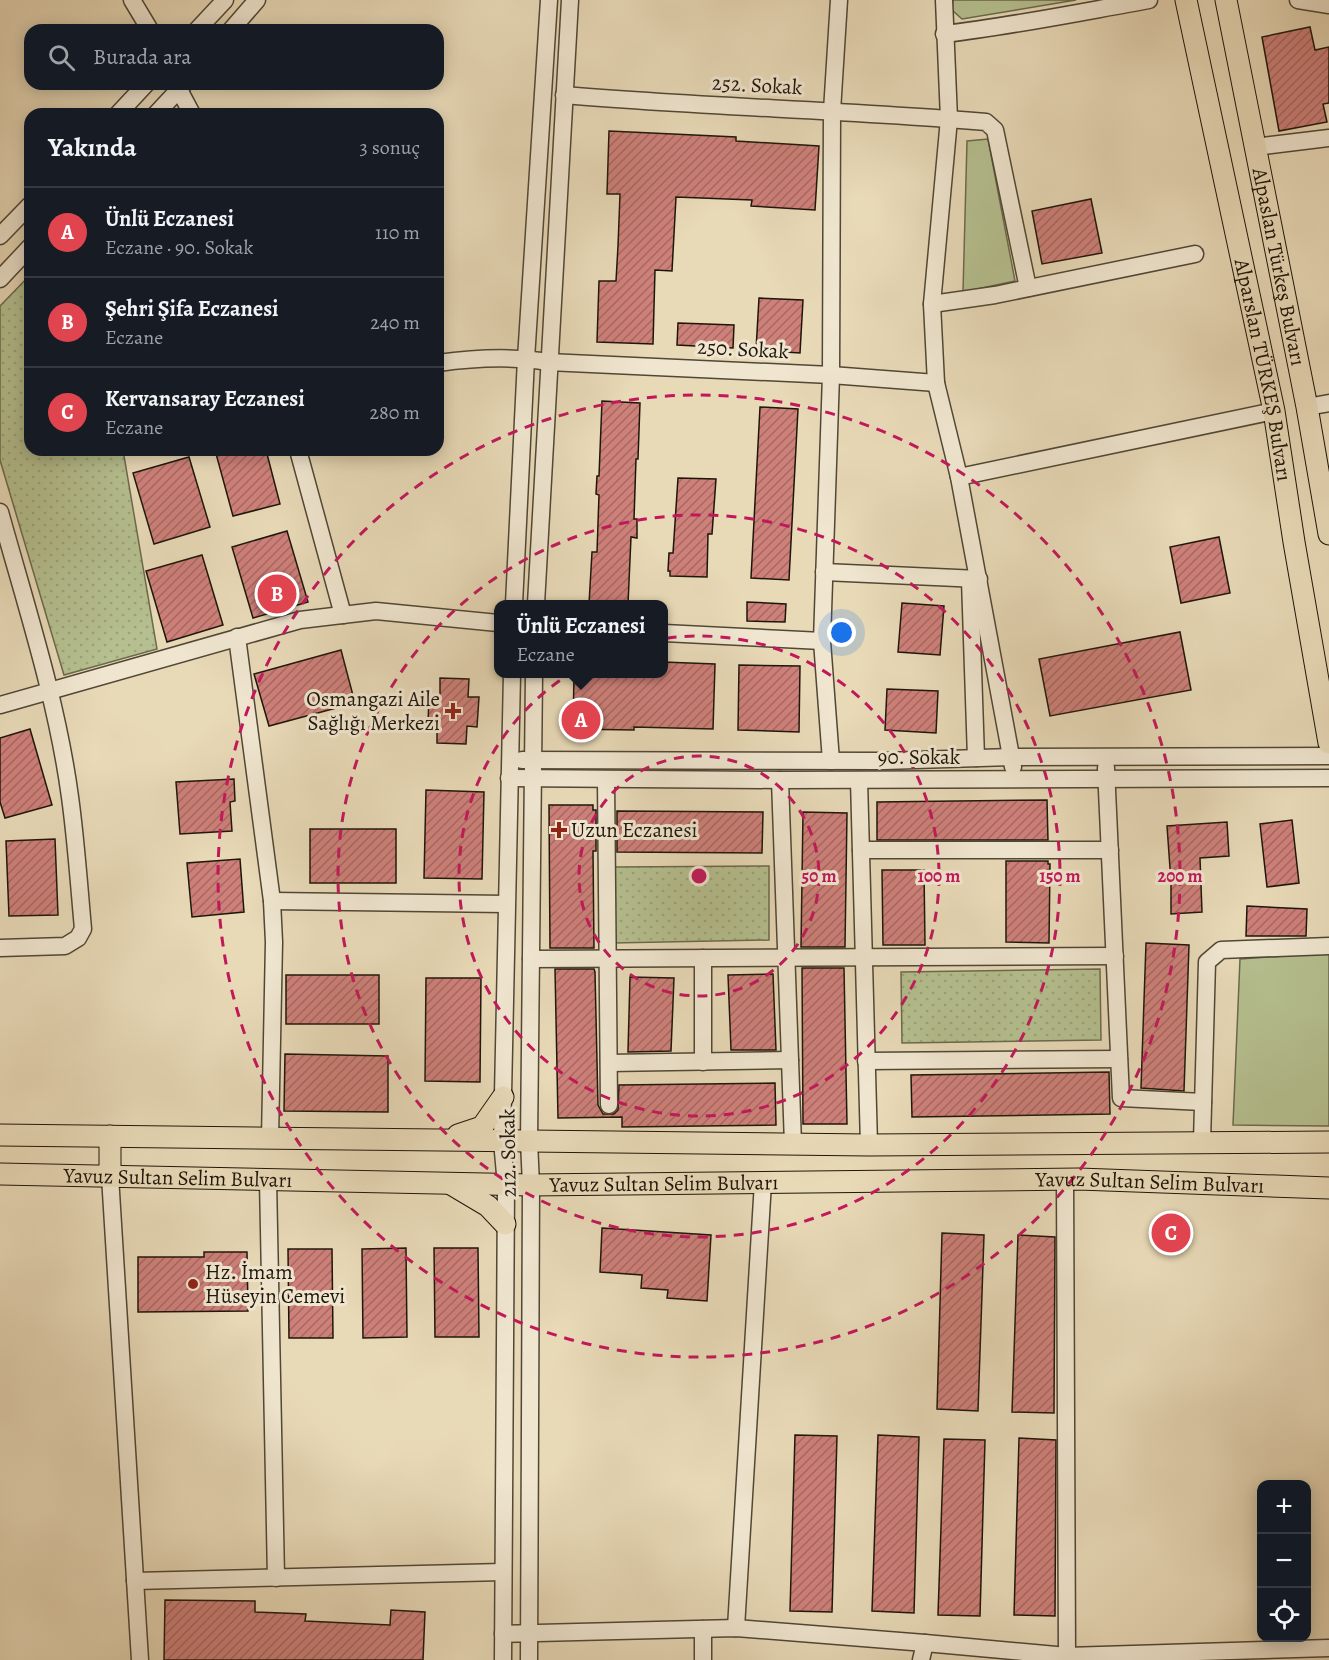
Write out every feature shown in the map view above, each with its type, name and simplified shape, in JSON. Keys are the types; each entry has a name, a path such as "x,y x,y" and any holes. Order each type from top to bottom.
{"main road":[{"name":"Alparslan TÜRKEŞ Bulvarı","path":"1186,0 1274,411 1329,743"},
{"name":"Alpaslan Türkeş Bulvarı","path":"1226,0 1329,534"},
{"path":"442,1140 482,1127 503,1097"},
{"name":"Yavuz Sultan Selim Bulvarı","path":"0,1135 869,1145 1202,1142 1312,1144 1329,1142"},
{"path":"110,1136 110,1176"},
{"name":"Yavuz Sultan Selim Bulvarı","path":"0,1174 506,1185 1065,1179 1329,1188"},
{"path":"450,1184 488,1206 506,1224"}],"street":[{"path":"132,0 146,24"},
{"path":"203,24 225,0"},
{"path":"236,24 257,0"},
{"path":"514,600 526,359 549,0"},
{"path":"536,600 570,0"},
{"path":"831,761 822,641 831,375 832,111 839,0"},
{"path":"944,0 949,119 932,304 936,383 959,477 975,579 1015,780"},
{"path":"944,34 1000,28 1149,0"},
{"path":"1298,0 1329,5"},
{"path":"124,108 140,90"},
{"path":"161,108 177,90"},
{"path":"182,90 189,108"},
{"name":"252. Sokak","path":"564,95 986,122 995,130 1028,288"},
{"path":"1255,147 1329,138"},
{"path":"0,236 24,211"},
{"path":"0,279 24,253"},
{"path":"932,304 995,295 1195,254"},
{"name":"250. Sokak","path":"444,362 464,359 526,359 548,362 831,375 936,383"},
{"path":"1306,407 1329,403"},
{"path":"959,477 1274,411"},
{"path":"300,456 343,615"},
{"path":"0,512 49,691 70,796 83,929 78,938 65,946 0,948"},
{"path":"824,572 975,579"},
{"path":"975,579 976,758"},
{"path":"0,705 300,620 376,611 494,623"},
{"path":"668,633 822,641"},
{"path":"237,637 273,901 270,1138"},
{"path":"502,1660 506,1185 502,1141 512,678"},
{"name":"212. Sokak","path":"529,1660 531,1185 529,1141 534,678"},
{"path":"1106,756 1121,1098 1203,1102"},
{"name":"90. Sokak","path":"509,760 831,761 1106,756 1329,756"},
{"name":"90. Sokak","path":"509,778 1015,780 1329,777"},
{"path":"606,779 609,1105"},
{"path":"780,780 793,1144"},
{"path":"859,780 869,1145"},
{"path":"861,850 1110,850"},
{"path":"273,901 506,904"},
{"path":"1202,1142 1207,962 1221,950 1329,946"},
{"path":"531,960 1115,956"},
{"path":"703,958 703,1062"},
{"path":"866,1061 1119,1059"},
{"path":"609,1063 790,1060"},
{"path":"110,1176 140,1660"},
{"path":"1065,1179 1067,1658"},
{"path":"268,1180 276,1578"},
{"path":"736,1628 763,1182"},
{"path":"135,1581 503,1572"},
{"path":"503,1634 736,1628 923,1652 1067,1658 1329,1648"},
{"path":"703,1629 703,1660"}],"green space":[{"path":"953,0 1076,0 962,19 952,10"},
{"path":"988,139 1015,281 963,292 967,141"},
{"path":"24,281 24,456 124,456 157,649 64,675 0,460 0,306"},
{"path":"769,866 769,940 613,943 615,867"},
{"path":"1329,953 1329,1126 1233,1125 1240,959"},
{"path":"1100,969 1101,1040 902,1043 901,972"}],"building":[{"path":"1310,27 1315,50 1329,47 1329,103 1323,104 1327,122 1279,131 1262,37"},
{"path":"609,131 736,137 736,141 819,146 815,210 751,206 752,200 676,197 672,271 655,270 653,344 597,342 599,281 616,281 618,246 620,194 607,194"},
{"path":"1091,199 1102,253 1042,264 1032,211"},
{"path":"759,298 803,300 800,353 756,350"},
{"path":"678,323 734,325 733,348 677,345"},
{"path":"602,401 640,403 634,519 637,519 637,538 631,537 628,600 589,600 592,552 597,552 599,495 596,494 597,476 599,476"},
{"path":"760,407 798,409 789,580 751,578"},
{"path":"217,456 268,456 280,504 233,516"},
{"path":"189,457 210,527 154,544 133,473"},
{"path":"678,478 716,479 712,534 708,534 707,577 670,576 670,571 668,571 669,553 673,553"},
{"path":"287,531 308,602 253,618 232,547"},
{"path":"1219,537 1230,593 1181,603 1170,547"},
{"path":"202,555 223,625 167,642 146,571"},
{"path":"747,602 786,604 785,622 747,621"},
{"path":"902,603 944,606 940,655 898,652"},
{"path":"1180,632 1191,690 1050,716 1039,659"},
{"path":"341,650 355,703 269,726 254,674"},
{"path":"668,662 715,664 713,729 634,727 634,730 573,729 574,678 668,678"},
{"path":"739,665 800,666 799,732 738,730"},
{"name":"Osmangazi Aile Sağlığı Merkezi","path":"440,678 469,679 468,697 479,697 477,727 467,726 466,744 437,743 437,725 428,724 429,695 440,696"},
{"path":"887,689 938,691 936,733 885,730"},
{"path":"30,729 52,805 5,818 0,802 0,738"},
{"path":"234,779 235,801 230,802 232,831 180,834 176,782"},
{"path":"426,790 484,792 482,879 424,878"},
{"path":"1047,800 1048,840 877,840 877,802"},
{"path":"549,805 593,805 593,810 596,810 596,851 593,851 594,948 550,948"},
{"path":"617,811 763,812 762,853 617,852"},
{"path":"803,812 847,813 845,947 801,947"},
{"path":"1292,820 1299,883 1267,887 1260,824"},
{"path":"1227,822 1229,856 1200,858 1202,912 1171,914 1167,826"},
{"path":"310,829 396,829 396,883 310,883"},
{"path":"55,839 58,915 9,916 6,841"},
{"path":"240,859 244,912 192,917 187,863"},
{"path":"1006,861 1048,861 1050,864 1049,943 1006,942"},
{"path":"882,870 924,870 925,945 883,945"},
{"path":"1247,906 1307,909 1306,936 1246,936"},
{"path":"1146,943 1189,945 1184,1091 1141,1088"},
{"path":"802,968 844,968 847,1124 803,1124"},
{"path":"555,969 594,969 595,972 598,1105 603,1114 614,1114 618,1110 619,1085 775,1083 776,1125 622,1127 622,1117 558,1118"},
{"path":"773,974 776,1050 731,1050 728,975"},
{"path":"286,975 379,975 379,1024 286,1024"},
{"path":"630,977 674,978 671,1051 628,1052"},
{"path":"426,978 481,978 480,1082 425,1081"},
{"path":"285,1054 388,1056 388,1112 284,1111"},
{"path":"1109,1072 1110,1114 912,1117 911,1075"},
{"path":"602,1228 711,1235 707,1301 667,1298 668,1290 641,1288 642,1275 600,1272"},
{"path":"942,1233 984,1235 978,1411 937,1409"},
{"path":"1018,1235 1055,1237 1054,1413 1012,1412"},
{"path":"406,1248 407,1337 363,1338 362,1249"},
{"path":"434,1248 478,1248 479,1337 435,1337"},
{"path":"288,1249 332,1249 333,1338 289,1338"},
{"name":"Hz. İmam Hüseyin Cemevi","path":"204,1252 247,1252 248,1311 138,1312 138,1257 204,1257"},
{"path":"795,1435 837,1436 832,1612 790,1611"},
{"path":"878,1435 919,1437 914,1613 872,1611"},
{"path":"1019,1438 1056,1440 1055,1616 1014,1615"},
{"path":"944,1439 985,1440 980,1616 938,1615"},
{"path":"165,1600 255,1601 255,1612 306,1614 305,1621 390,1625 391,1610 425,1612 423,1660 164,1660"}],"place":[{"name":"Şehri Şifa Eczanesi","path":"277,594"},
{"name":"Osmangazi Aile Sağlığı Merkezi","path":"453,711"},
{"name":"Ünlü Eczanesi","path":"581,720"},
{"name":"Uzun Eczanesi","path":"559,830"},
{"name":"Kervansaray Eczanesi","path":"1171,1233"},
{"name":"Hz. İmam Hüseyin Cemevi","path":"193,1284"}]}
